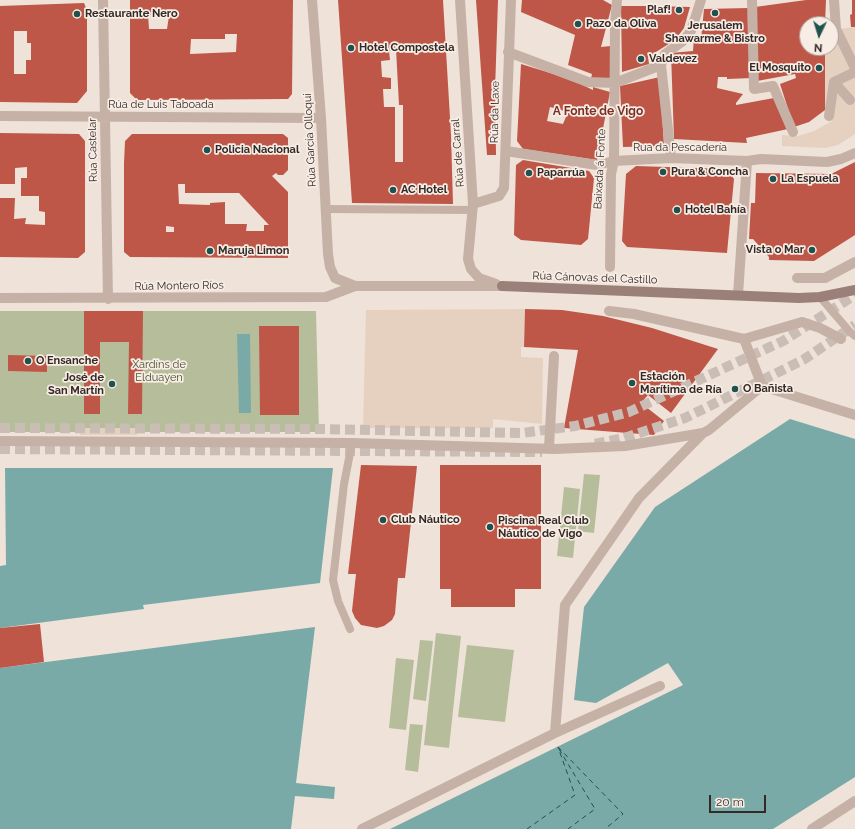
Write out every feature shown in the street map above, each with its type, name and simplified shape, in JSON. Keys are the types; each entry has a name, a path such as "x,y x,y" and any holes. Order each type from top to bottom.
{"street":[{"name":"Rúa Castelar","path":"103,0 108,299"},
{"name":"Rúa García Olloqui","path":"312,0 330,267 335,278"},
{"name":"Rúa de Carral","path":"460,0 473,207 468,259 472,269 479,278 502,286"},
{"name":"Rúa da Laxe","path":"473,207 499,196 504,188 511,0"},
{"name":"Baixada á Fonte","path":"610,267 611,174 614,160 616,83 615,24 617,0"},
{"path":"671,158 661,64 665,54 683,41 691,31 701,0"},
{"path":"752,0 754,89 773,86 793,132"},
{"path":"834,0 836,29 855,68"},
{"path":"508,52 588,82 616,83 661,64"},
{"path":"834,82 855,72"},
{"path":"834,82 850,100"},
{"path":"829,116 834,82"},
{"name":"Rúa de Luis Taboada","path":"0,116 321,118"},
{"name":"Rua da Pescadería","path":"506,151 597,165 614,160 671,158 747,161 761,159 827,162 841,159 855,153"},
{"path":"738,295 747,161"},
{"path":"797,278 825,278 855,262"},
{"name":"Rúa Cánovas del Castillo","path":"335,278 355,286 502,286 799,298 820,297 855,290"},
{"name":"Rúa Montero Ríos","path":"0,298 108,299 326,297 355,286"},
{"path":"609,311 634,314 744,339 802,322 820,328 841,339"},
{"path":"744,339 762,386"},
{"path":"549,448 554,356"},
{"path":"762,386 855,415"},
{"path":"0,441 352,443 555,449 625,446 703,433 709,430 762,386"},
{"path":"555,733 565,605 639,498 703,433"},
{"path":"362,829 555,733 660,686"},
{"path":"812,829 855,801"}],"lane":[{"path":"326,209 473,207"},
{"path":"820,297 855,336"},
{"path":"350,629 338,601 333,580 344,484 352,443"}],"green space":[{"name":"Xardíns de Elduayen","path":"0,311 316,311 319,432 0,432"},
{"path":"584,474 600,475 594,533 578,531"},
{"path":"564,487 580,489 573,558 557,556"},
{"path":"436,633 461,636 449,748 424,745"},
{"path":"420,640 433,641 426,701 413,699"},
{"path":"467,645 514,650 505,722 458,717"},
{"path":"396,658 414,660 406,730 389,728"},
{"path":"410,724 423,725 418,772 405,770"}],"shaded area":[{"path":"855,27 855,134 838,145 825,148 782,146 782,135 798,136 814,131 832,121 825,110 825,56 839,56 839,29"},
{"path":"525,309 524,347 521,347 521,357 543,358 542,424 493,419 493,428 363,428 366,310"},
{"path":"80,428 137,428 137,435 80,435"}],"water":[{"path":"237,334 250,334 251,413 239,413"},
{"path":"790,419 855,439 855,777 773,829 390,829 683,685 668,663 596,703 574,700 584,607 655,507"},
{"path":"5,468 333,468 320,583 143,605 144,609 0,628 0,566 6,565"},
{"path":"315,627 296,783 335,787 334,799 295,796 291,829 0,829 0,668"}],"building":[{"path":"130,0 293,0 292,94 288,99 137,100 130,93","holes":["148,15 169,16 167,29 149,29","225,34 237,34 236,52 190,54 191,39 225,39"]},
{"path":"338,0 443,0 451,135 453,204 352,203","holes":["396,49 399,105 403,105 403,162 395,162 395,107 384,107 383,89 391,89 391,78 382,77 381,61 390,60 389,51"]},
{"path":"476,0 498,0 495,91 496,155 487,155"},
{"name":"Pazo da Oliva","path":"522,0 603,0 612,5 601,47 611,46 612,78 591,79 592,74 568,65 575,35 521,12"},
{"path":"806,0 826,0 825,16 799,16 799,56 825,56 825,110 809,122 794,127 780,84 796,78 795,74 757,81 755,7"},
{"path":"852,0 855,0 855,27 851,27 850,15 852,14"},
{"path":"84,3 87,10 87,91 77,103 0,102 0,6","holes":["14,31 27,31 27,43 31,43 31,60 26,60 26,74 14,74"]},
{"path":"621,6 690,7 684,28 675,40 648,57 649,64 622,72"},
{"path":"749,8 752,78 727,79 727,77 718,77 717,88 743,94 736,105 774,98 788,129 746,138 747,143 674,139 671,53 693,51 694,38 701,40 704,9"},
{"path":"521,64 570,79 593,90 593,87 610,92 597,160 523,149 517,141","holes":["550,107 568,112 563,124 547,121"]},
{"path":"660,77 664,146 623,147 620,86"},
{"path":"0,133 79,134 85,141 85,252 78,258 0,257 0,198 15,198 14,219 26,218 25,224 45,225 45,212 39,211 39,196 21,196 21,178 27,178 27,167 15,168 15,184 0,184"},
{"path":"132,134 283,134 288,138 288,170 283,175 278,175 276,173 272,176 288,192 288,258 130,257 124,252 125,141","holes":["178,184 185,184 185,193 239,193 269,225 264,225 264,231 246,231 247,224 225,224 225,202 210,203 210,205 179,204","166,226 174,227 174,232 166,232"]},
{"path":"523,160 589,171 594,178 588,239 581,245 521,240 514,235 516,165"},
{"path":"855,162 855,235 814,261 769,260 769,257 753,239 749,239 751,203 755,203 756,173 831,174"},
{"name":"Hotel Bahía","path":"636,166 727,169 734,179 727,253 627,247 622,241 626,174"},
{"name":"Estación Marítima de Ría","path":"525,309 562,310 603,316 652,328 718,349 671,413 648,395 641,403 664,421 654,435 564,428 578,350 524,347"},
{"path":"84,311 143,311 142,414 128,414 129,342 100,342 100,414 84,414"},
{"path":"259,326 299,326 299,415 260,415"},
{"path":"8,355 47,356 47,372 8,371"},
{"name":"Club Náutico","path":"361,465 417,466 405,578 398,578 395,614 392,620 384,626 377,628 361,625 355,618 352,611 356,574 348,574"},
{"name":"Piscina Real Club Náutico de Vigo","path":"440,465 541,465 541,589 515,589 515,607 451,607 451,589 440,589"},
{"path":"40,624 44,662 0,668 0,628"}],"ferry route":[{"path":"558,747 623,814 605,829"},
{"path":"527,829 575,795 558,747"},
{"path":"559,749 595,809 568,829"}],"tunnel":[{"path":"0,428 320,429 522,433 575,426 629,412 783,341 855,295"},
{"path":"595,444 624,438 685,418 803,360 855,325"},
{"path":"0,449 542,452"}],"place":[{"name":"Plaf!","path":"679,10"},
{"name":"Jerusalem Shawarme & Bistro","path":"715,13"},
{"name":"Restaurante Nero","path":"77,14"},
{"name":"Pazo da Oliva","path":"578,24"},
{"name":"Hotel Compostela","path":"351,48"},
{"name":"Valdevez","path":"641,59"},
{"name":"El Mosquito","path":"819,68"},
{"name":"Policia Nacional","path":"207,150"},
{"name":"Pura & Concha","path":"663,172"},
{"name":"Paparrúa","path":"529,173"},
{"name":"La Espuela","path":"773,179"},
{"name":"AC Hotel","path":"393,190"},
{"name":"Hotel Bahía","path":"677,210"},
{"name":"Vista o Mar","path":"812,250"},
{"name":"Maruja Limon","path":"210,251"},
{"name":"O Ensanche","path":"28,361"},
{"name":"Estación Marítima de Ría","path":"632,383"},
{"name":"José de San Martín","path":"112,384"},
{"name":"O Bañista","path":"735,389"},
{"name":"Club Náutico","path":"383,520"},
{"name":"Piscina Real Club Náutico de Vigo","path":"490,527"}],"district":[{"name":"A Fonte de Vigo","path":"598,111"}]}
